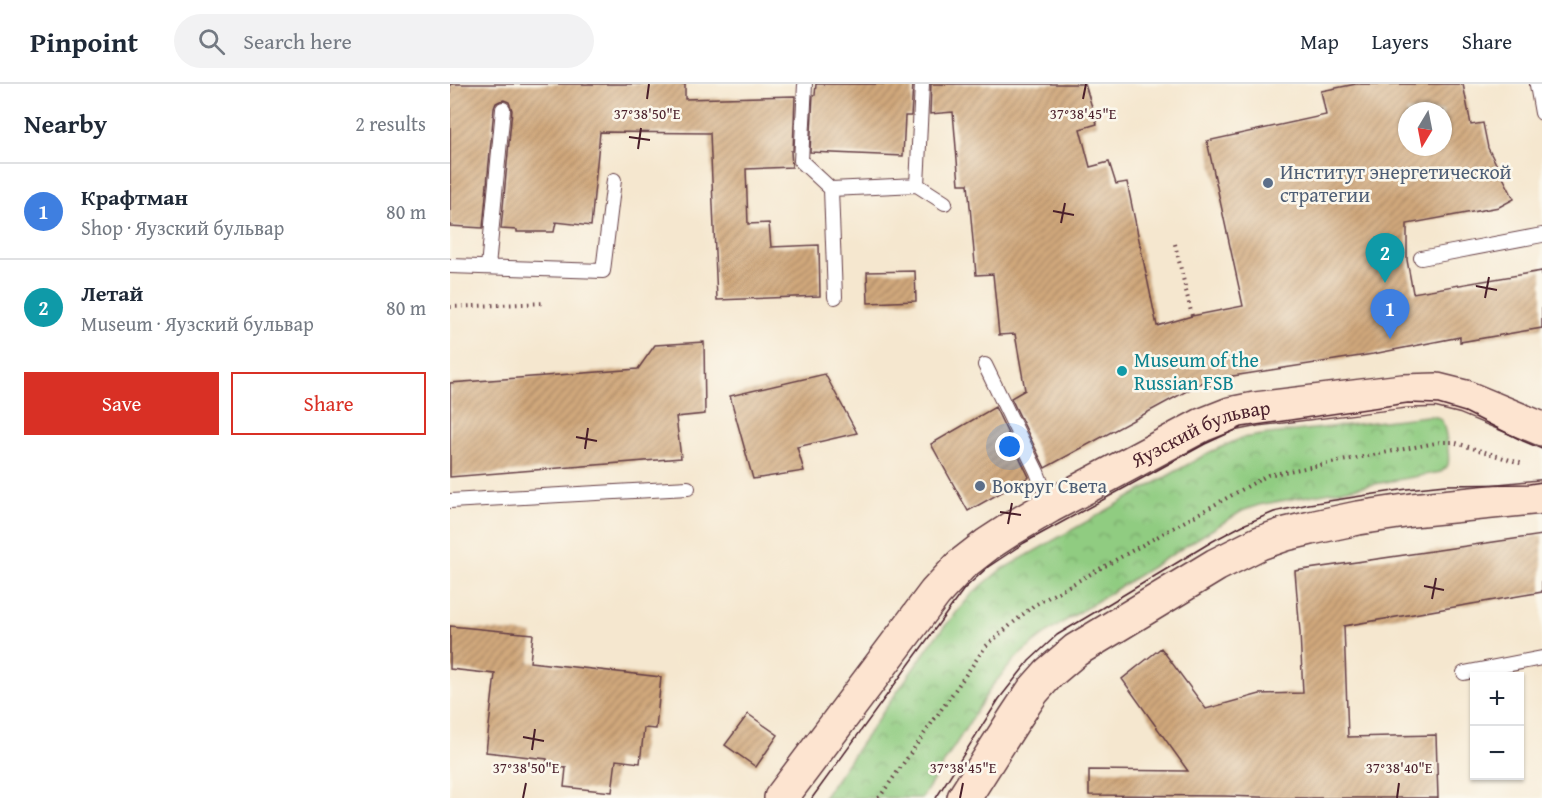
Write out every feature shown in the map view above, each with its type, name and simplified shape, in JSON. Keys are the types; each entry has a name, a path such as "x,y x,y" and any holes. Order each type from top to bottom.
{"main road":[{"name":"Яузский бульвар","path":"781,798 935,593 961,565 988,544 1050,506 1202,424 1230,414 1255,410 1403,391 1437,390 1465,397 1542,429"},
{"path":"964,798 1033,691 1049,673 1076,650 1216,565 1260,543 1311,528 1412,510 1542,497"}],"lane":[{"path":"805,84 801,161 831,189 835,297"},
{"path":"917,185 922,84"},
{"path":"1537,85 1542,112"},
{"path":"488,267 503,109"},
{"path":"450,266 603,271 614,180"},
{"path":"831,189 917,185 945,203"},
{"path":"1421,258 1542,236"},
{"path":"985,364 1038,472 1050,506"},
{"path":"450,501 687,488"},
{"path":"1464,673 1542,658"}],"path":[{"path":"1175,244 1192,316"},
{"path":"450,307 545,303"},
{"path":"1441,442 1452,442 1526,466"}],"green space":[{"path":"1435,416 1443,423 1448,461 1447,466 1441,472 1259,505 1242,511 1065,621 1017,657 992,686 922,798 823,798 934,639 972,594 999,571 1210,452 1242,438"}],"building":[{"path":"450,84 685,84 685,99 795,96 792,167 746,169 748,224 769,223 771,247 819,245 820,296 717,300 710,133 600,132 591,226 556,222 554,232 517,232 517,230 501,229 512,110 509,102 500,101 494,108 483,228 450,226"},
{"path":"816,84 913,84 911,116 905,116 903,156 810,152 813,95 815,95"},
{"path":"931,84 1085,84 1097,124 1080,129 1090,167 1109,162 1116,184 1127,182 1157,326 1192,316 1243,306 1207,141 1326,115 1321,91 1356,84 1463,84 1471,125 1483,123 1488,148 1514,199 1499,207 1407,224 1407,260 1413,293 1542,271 1542,328 1460,342 1460,337 1373,354 1207,380 1045,468 1011,398 1025,390 1015,334 999,335 993,274 976,275 968,184 959,184 953,112 930,114"},
{"path":"915,271 916,301 868,303 867,272"},
{"path":"704,342 705,414 676,417 681,458 450,477 450,383 638,369 655,345"},
{"path":"825,374 857,433 797,447 804,471 753,479 730,396"},
{"path":"995,407 1029,477 968,511 931,444"},
{"path":"1542,535 1542,592 1344,626 1348,737 1436,735 1438,798 1089,795 1089,770 1188,771 1122,679 1161,648 1206,709 1260,694 1303,693 1295,571"},
{"path":"450,626 533,634 530,662 661,677 656,729 644,728 640,763 616,760 612,792 564,787 566,768 546,766 547,759 486,752 495,674 450,669"},
{"path":"748,714 778,735 756,767 725,745"}],"tram line":[{"path":"812,798 964,589 988,567 1024,543 1205,444 1242,427 1408,403 1438,404 1465,412 1542,449"},
{"path":"936,798 999,699 1029,661 1057,635 1243,525 1274,512 1309,504 1407,489 1445,485 1542,482"}],"place":[{"name":"Институт энергетической стратегии","path":"1268,183"},
{"name":"Летай","path":"1385,283"},
{"name":"Крафтман","path":"1390,339"},
{"name":"Museum of the Russian FSB","path":"1122,371"},
{"name":"Вокруг Света","path":"980,486"}]}
